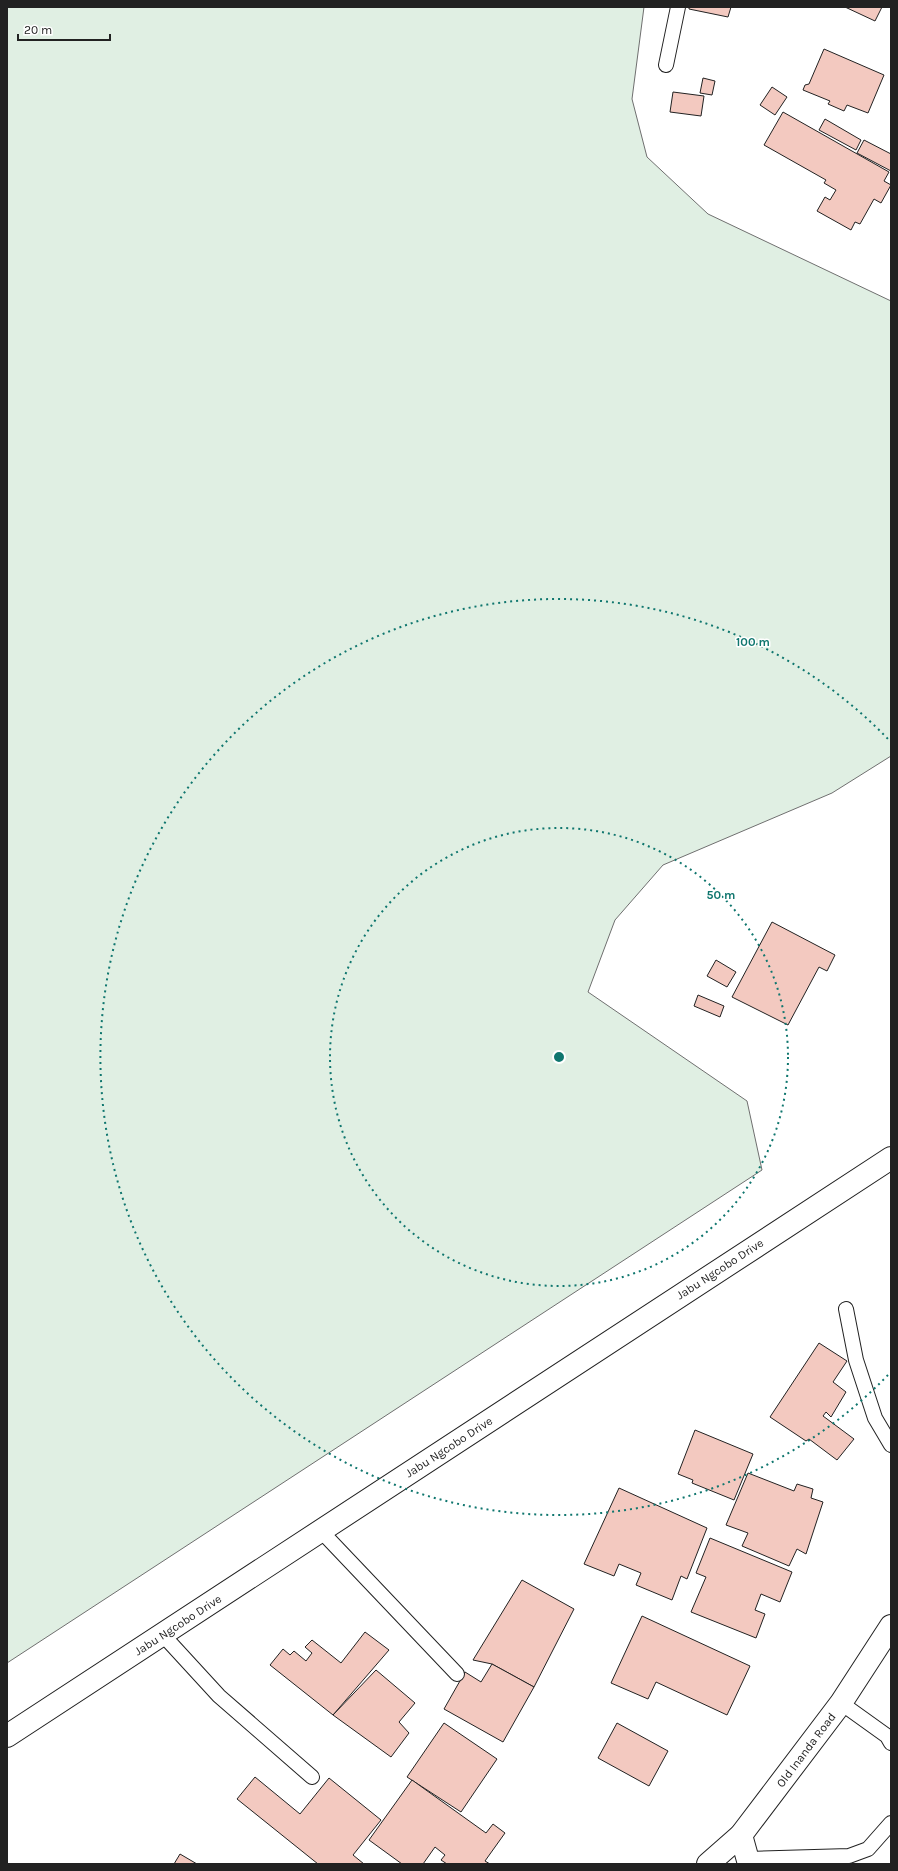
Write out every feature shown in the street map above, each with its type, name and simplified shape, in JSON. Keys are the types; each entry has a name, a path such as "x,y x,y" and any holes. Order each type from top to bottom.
{"main road":[{"name":"Jabu Ngcobo Drive","path":"7,1736 891,1158"},
{"name":"Old Inanda Road","path":"708,1864 741,1835 842,1703 891,1626"},
{"path":"741,1835 749,1862"}],"lane":[{"path":"666,65 678,7"},
{"path":"846,1309 856,1360 875,1418 891,1445"},
{"path":"321,1531 457,1674"},
{"path":"163,1635 219,1696 312,1777"},
{"path":"842,1703 887,1736 891,1743"},
{"path":"749,1862 849,1856 868,1849 891,1823"}],"green space":[{"path":"7,7 644,7 632,99 647,157 708,214 891,301 891,756 832,793 663,865 615,920 588,992 747,1101 762,1170 7,1663"}],"building":[{"path":"689,7 731,7 728,17 689,9"},
{"path":"845,7 882,7 875,21"},
{"path":"824,49 884,75 868,113 847,105 844,111 828,104 830,101 803,90 805,85 809,84"},
{"path":"703,78 715,81 712,95 700,93"},
{"path":"772,87 787,97 775,115 760,105"},
{"path":"673,92 704,96 701,116 670,112"},
{"path":"783,112 889,172 884,181 891,185 881,203 874,199 860,224 855,222 851,230 817,211 825,197 830,200 836,190 824,183 826,180 764,145"},
{"path":"825,119 861,140 856,150 819,130"},
{"path":"864,140 891,154 891,171 857,153"},
{"path":"772,922 835,955 827,971 819,967 788,1025 732,997"},
{"path":"716,960 736,972 727,987 707,976"},
{"path":"698,995 724,1006 720,1017 694,1006"},
{"path":"819,1343 847,1361 833,1382 846,1392 831,1417 826,1412 823,1416 854,1439 837,1460 809,1439 806,1441 770,1417"},
{"path":"695,1430 753,1454 734,1500 692,1483 693,1480 678,1474"},
{"path":"748,1473 794,1491 797,1484 813,1489 811,1498 823,1502 806,1554 797,1549 789,1566 742,1546 748,1533 726,1525"},
{"path":"619,1488 707,1528 687,1579 681,1576 672,1600 636,1585 641,1573 619,1564 614,1576 584,1564"},
{"path":"710,1538 792,1572 780,1602 761,1594 755,1610 765,1614 756,1638 691,1612 706,1577 696,1573"},
{"path":"522,1580 574,1609 534,1687 492,1664 473,1660"},
{"path":"642,1616 750,1666 727,1715 656,1682 648,1699 611,1683"},
{"path":"365,1632 389,1650 333,1715 270,1665 283,1649 290,1655 294,1651 306,1661 312,1653 305,1647 312,1640 341,1663"},
{"path":"492,1664 534,1687 503,1742 444,1709 465,1672 481,1682"},
{"path":"376,1670 415,1703 399,1722 409,1733 391,1757 333,1715"},
{"path":"444,1723 497,1759 461,1812 407,1777"},
{"path":"617,1723 668,1751 649,1786 598,1758"},
{"path":"255,1777 300,1814 329,1778 381,1820 353,1855 364,1864 318,1864 237,1799"},
{"path":"412,1780 486,1833 493,1824 505,1833 485,1861 490,1864 447,1864 441,1860 445,1855 435,1847 423,1864 402,1864 369,1840"},
{"path":"180,1854 197,1864 174,1864"}]}
